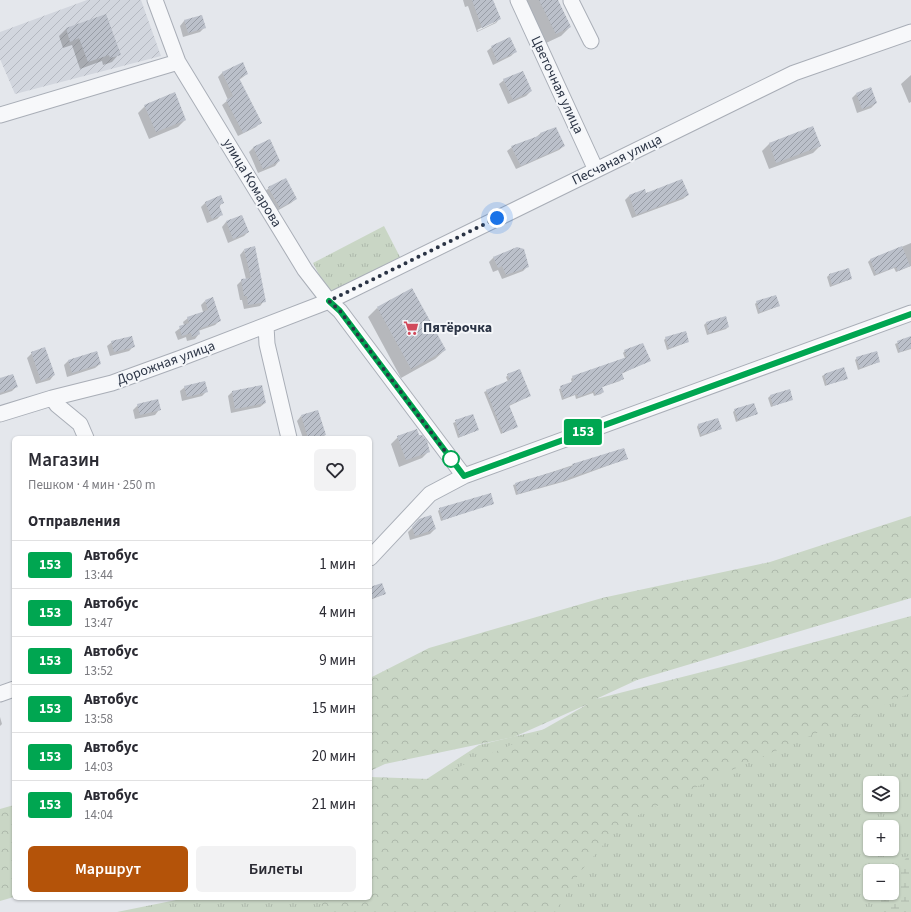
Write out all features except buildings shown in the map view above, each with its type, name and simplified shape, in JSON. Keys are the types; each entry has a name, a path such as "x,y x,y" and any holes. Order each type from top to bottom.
{"street":[{"name":"улица Комарова","path":"155,0 178,62 306,270 329,301 340,311 464,476"},
{"name":"Цветочная улица","path":"518,0 596,170"},
{"path":"572,0 591,41"},
{"name":"Песчаная улица","path":"329,301 794,73 911,32"},
{"path":"0,115 178,62"},
{"name":"Дорожная улица","path":"0,414 52,398 112,383 329,301"},
{"path":"372,556 430,494 464,476 911,314"},
{"path":"266,326 267,344 289,436"},
{"path":"52,398 56,405 80,424 85,436"},
{"path":"0,694 12,690"}],"shaded area":[{"path":"87,0 141,0 161,56 15,94 0,59 0,32"}],"green space":[{"path":"384,226 400,257 329,294 313,263"},
{"path":"911,516 911,598 637,680 596,699 911,616 911,693 725,773 622,823 580,872 555,912 321,912 322,900 372,900 372,777 430,779 530,737 588,704 514,737 385,764 372,770 372,677 429,648 602,598 770,562"},
{"path":"911,641 911,912 117,912 176,900 372,900 372,815 479,745"},
{"path":"12,806 12,898 0,901 0,809"},
{"path":"911,853 911,912 880,912 879,900 899,900 899,866"}],"bus line":[{"name":"153","path":"329,301 340,311 464,476 911,314"}],"place":[{"name":"Пятёрочка","path":"411,328"}],"route":[{"path":"451,459 454,463 340,311 329,301 497,218"}]}
